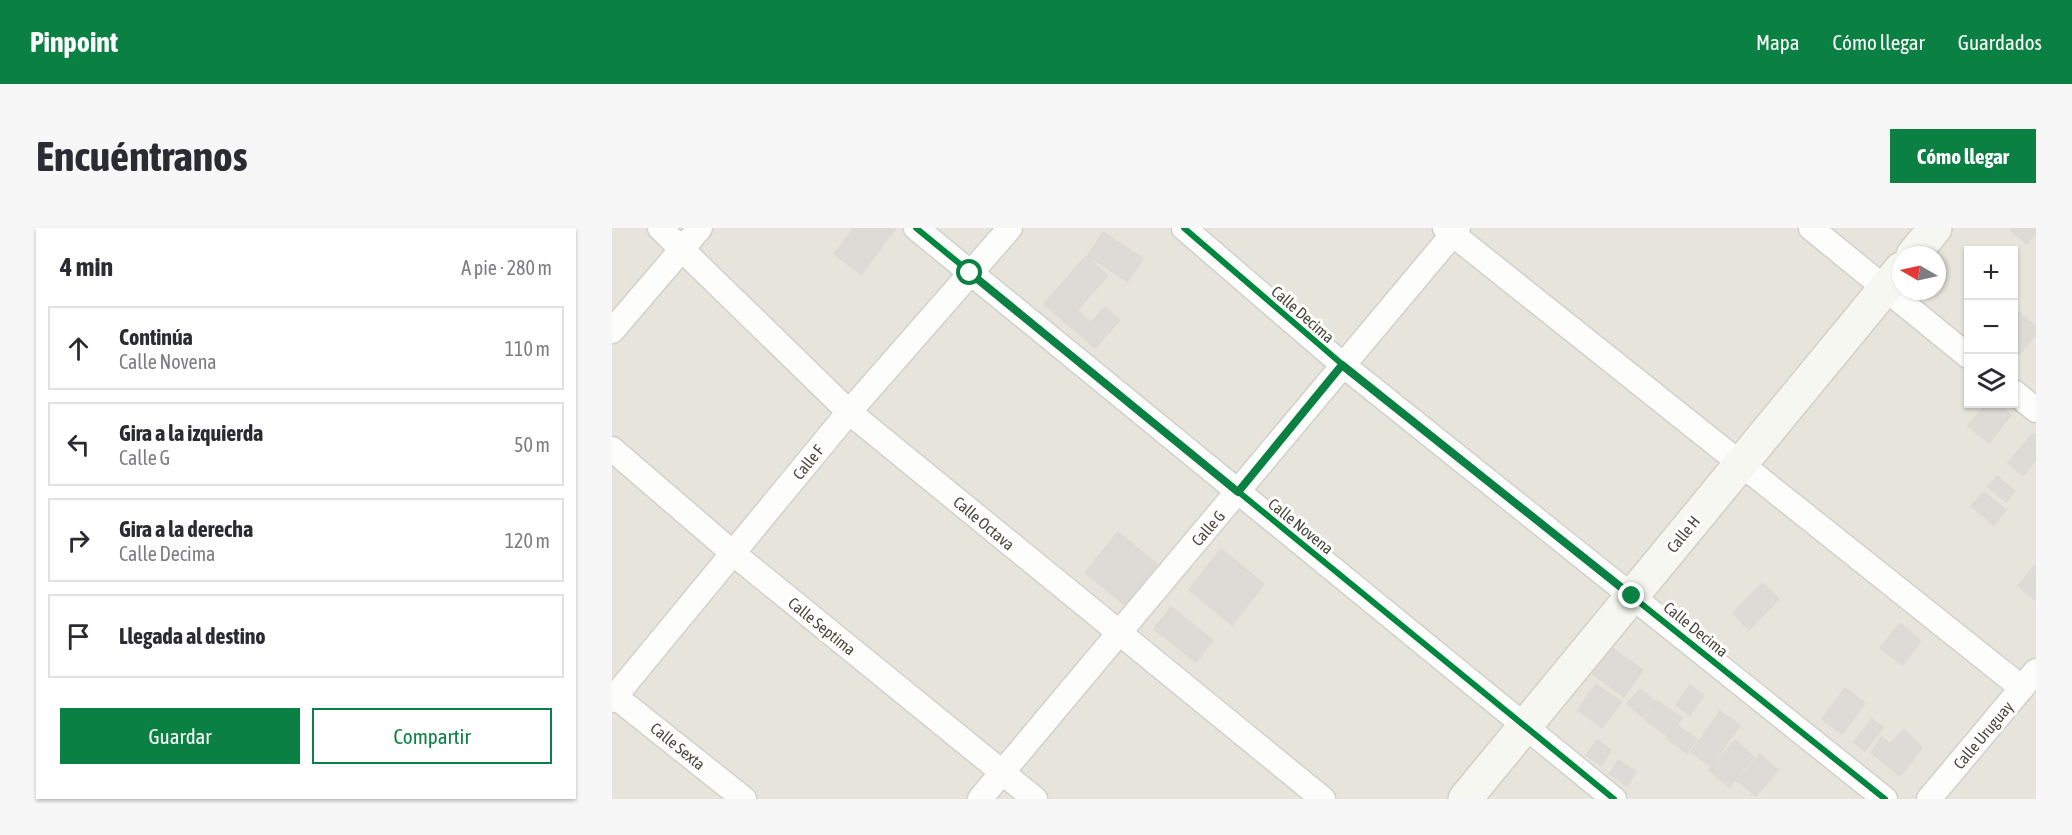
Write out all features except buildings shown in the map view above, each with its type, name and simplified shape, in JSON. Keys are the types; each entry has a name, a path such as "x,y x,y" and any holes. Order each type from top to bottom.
{"street":[{"name":"Calle Octava","path":"660,228 849,412 1323,799"},
{"path":"612,331 700,228"},
{"name":"Calle Novena","path":"916,228 1614,799"},
{"name":"Calle F","path":"613,697 734,554 849,412 1010,228"},
{"name":"Calle Decima","path":"1184,228 1342,365 1886,799"},
{"path":"1811,228 1892,278"},
{"path":"1920,246 1935,228"},
{"path":"1452,230 1741,464 2029,679"},
{"name":"Calle G","path":"980,799 1117,633 1238,492 1452,230"},
{"name":"Calle H","path":"1465,799 1892,280"},
{"path":"1913,300 1966,354"},
{"path":"2018,396 2036,410"},
{"name":"Calle Septima","path":"612,449 734,554 1035,799"},
{"name":"Calle Uruguay","path":"1929,799 2029,679"},
{"name":"Calle Sexta","path":"613,697 744,799"}],"shaded area":[{"path":"612,228 2036,228 2036,799 612,799"}],"cycle path":[{"path":"916,228 1614,799"},
{"path":"1184,228 1343,365 1885,799"}],"route":[{"path":"970,273 1238,492 1342,365 1632,596"}]}
